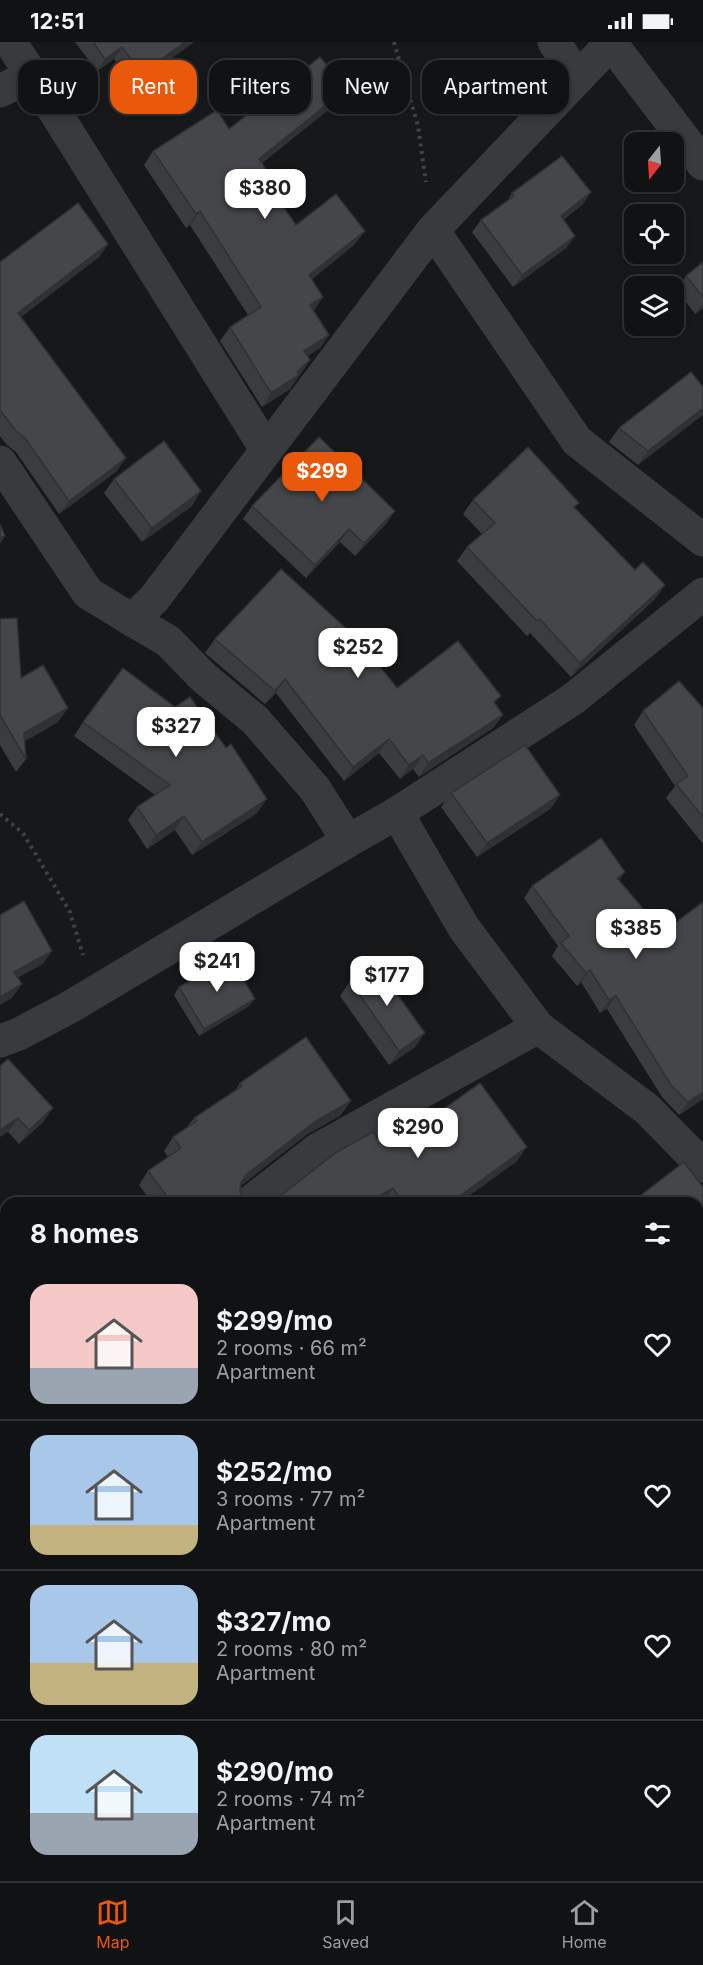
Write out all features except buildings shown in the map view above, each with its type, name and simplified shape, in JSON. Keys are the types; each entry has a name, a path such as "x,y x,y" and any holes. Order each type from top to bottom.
{"street":[{"path":"10,42 22,60"},
{"path":"554,42 578,77"},
{"path":"132,620 154,599 433,230 611,42 703,164"},
{"path":"0,92 18,82"},
{"path":"56,114 266,449"},
{"path":"433,230 577,441 703,540"},
{"path":"0,462 88,593 168,640 203,677 255,720 315,789 348,841"},
{"path":"0,1041 19,1034 93,992 398,813 573,699 703,594"},
{"path":"398,813 464,928 538,1027 647,1109 703,1166"},
{"path":"257,1197 317,1150 538,1027"}],"path":[{"path":"394,42 418,126 433,230"},
{"path":"0,814 23,832 70,912 93,992"}]}
